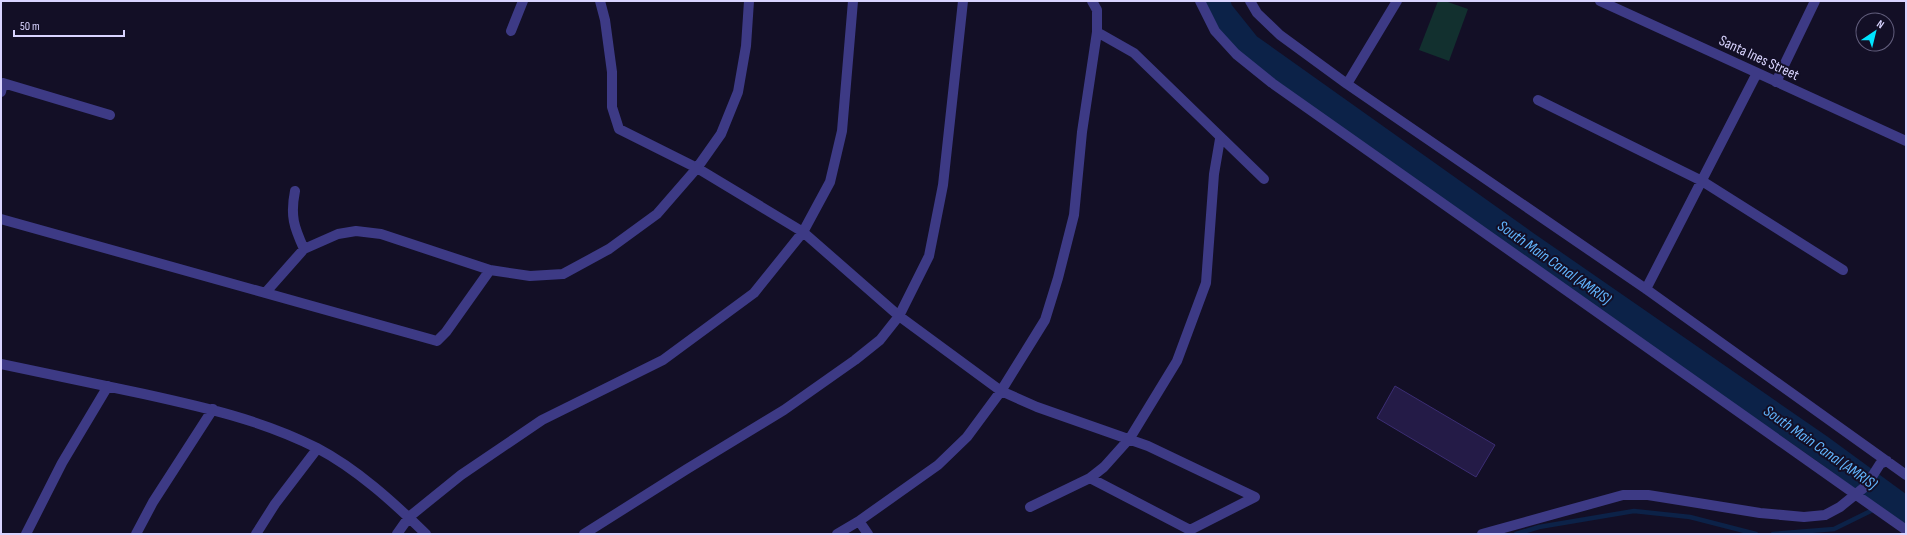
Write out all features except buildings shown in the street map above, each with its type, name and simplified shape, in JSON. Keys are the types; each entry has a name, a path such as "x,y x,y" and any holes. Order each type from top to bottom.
{"street":[{"path":"511,30 523,1"},
{"path":"600,1 605,20 612,72 612,108 619,129 697,168 803,232 899,316 1001,391 1037,407 1130,438 1255,497 1190,532 1090,478"},
{"path":"266,292 304,249 338,234 356,232 381,234 490,270 530,276 563,274 609,249 657,214 697,168 721,134 738,92 746,46 748,1"},
{"path":"397,534 409,517 461,475 542,420 663,360 754,293 803,232 830,182 842,131 852,1"},
{"path":"584,534 784,410 855,360 880,340 899,316 929,256 943,185 963,1"},
{"path":"837,534 938,465 967,437 1001,391 1045,320 1058,278 1074,216 1082,132 1097,32 1096,10 1092,1"},
{"path":"1200,1 1215,31 1236,54 1272,83 1906,530"},
{"path":"1250,1 1257,13 1280,35 1347,84 1646,289 1883,463 1906,475"},
{"path":"1347,84 1397,1"},
{"name":"Santa Ines Street","path":"1600,1 1906,141"},
{"path":"1776,82 1815,1"},
{"path":"1097,32 1134,53 1220,139 1264,179"},
{"path":"1646,289 1758,73"},
{"path":"1,92 4,83 110,115"},
{"path":"1538,100 1702,181 1842,270"},
{"path":"1030,507 1090,478 1104,467 1130,438 1177,361 1206,283 1214,174 1220,139"},
{"path":"295,191 292,205 294,226 304,249"},
{"path":"1,219 437,340 446,332 490,270"},
{"path":"1,364 213,409 277,430 317,448 355,472 409,517 426,534"},
{"path":"26,534 62,463 108,386"},
{"path":"136,534 153,502 213,409"},
{"path":"256,534 275,504 317,448"},
{"path":"1482,534 1623,495 1648,495 1760,513 1804,517 1825,516 1840,507 1866,486 1883,463"},
{"path":"859,520 868,534"}],"green space":[{"path":"1438,1 1445,1 1468,9 1449,61 1419,50"}],"waterway":[{"name":"South Main Canal (AMRIS)","path":"1217,1 1220,11 1248,46 1525,243 1821,448 1906,510"},
{"path":"1773,534 1834,529 1893,500"},
{"path":"1516,534 1539,527 1634,511 1690,517 1756,534"}]}
